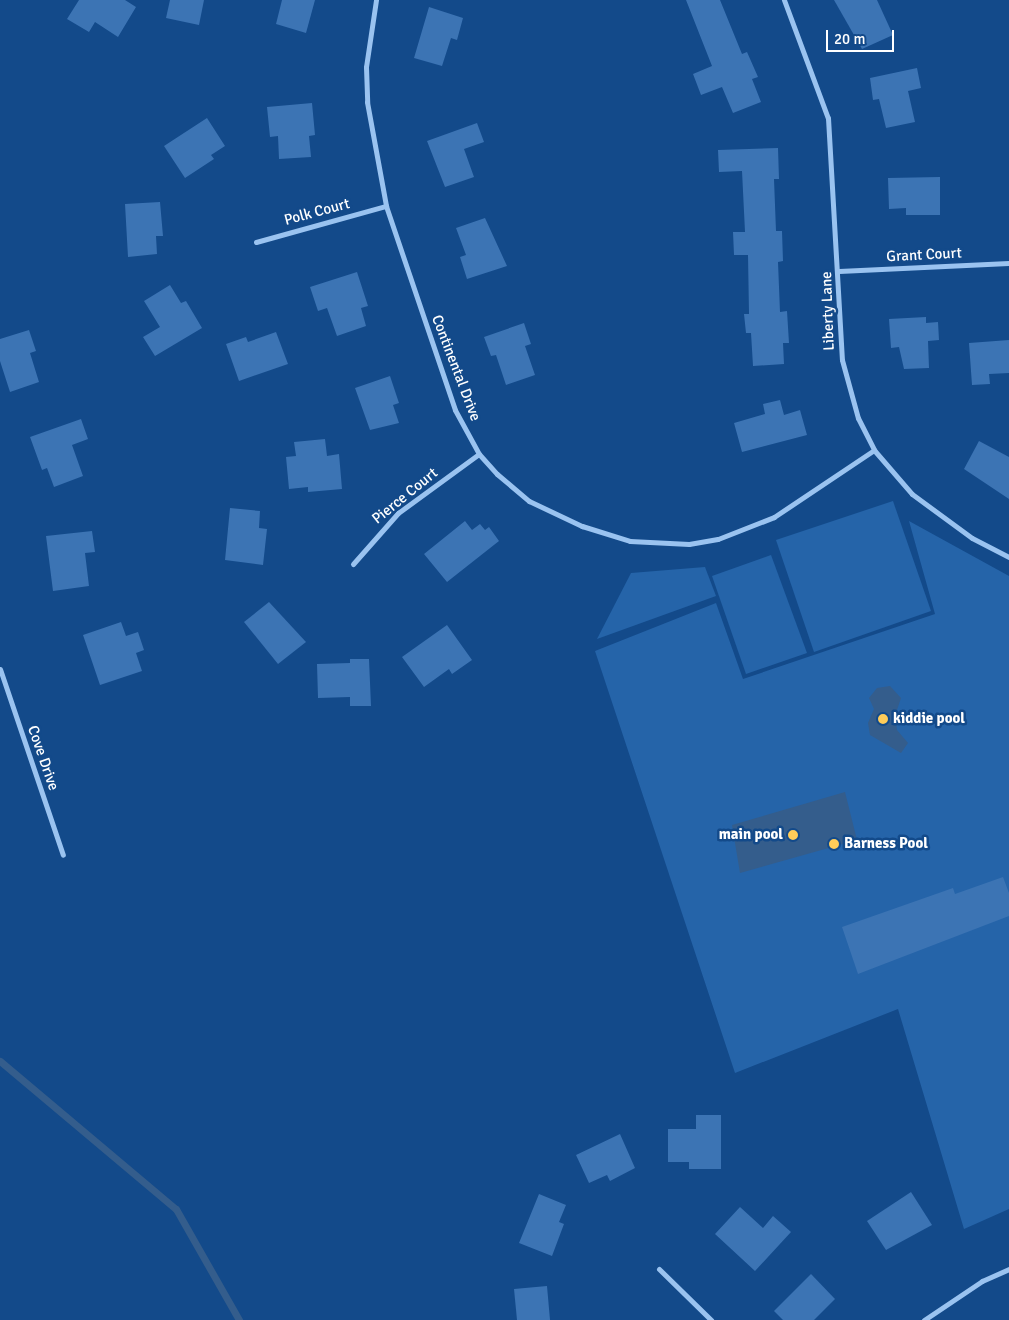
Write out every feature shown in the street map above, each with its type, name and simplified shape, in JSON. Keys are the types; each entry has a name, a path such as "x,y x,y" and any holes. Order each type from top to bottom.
{"street":[{"name":"Continental Drive","path":"376,0 366,66 367,102 386,206 455,410 479,454 529,500 555,514 630,541 659,545 718,539 746,530 816,491 874,450"},
{"name":"Liberty Lane","path":"784,0 828,118 839,271 842,360 858,418 874,450 912,494 938,516 1009,557"},
{"name":"Polk Court","path":"256,242 386,206"},
{"name":"Grant Court","path":"839,271 1009,263"},
{"name":"Pierce Court","path":"353,564 398,513 479,454"},
{"name":"Cove Drive","path":"0,669 63,855"},
{"path":"659,1269 711,1320"},
{"path":"924,1320 982,1281 1009,1269"}],"shaded area":[{"path":"893,501 931,611 814,652 776,540"},
{"name":"Barness Pool","path":"909,521 1009,576 1009,1209 964,1229 898,1009 735,1073 595,651 716,603 743,679 935,614"},
{"path":"771,555 807,653 746,674 712,576"},
{"path":"705,567 716,596 597,639 631,573"},
{"name":"kiddie pool","path":"890,686 901,698 895,716 897,730 908,743 901,753 870,735 868,723 874,709 869,698 877,688"},
{"name":"main pool","path":"845,792 857,840 740,873 732,825"}],"building":[{"path":"79,0 125,0 136,7 118,37 95,22 89,32 67,19"},
{"path":"170,0 204,0 199,25 166,18"},
{"path":"282,0 315,0 306,33 276,24"},
{"path":"686,0 720,0 742,54 747,52 758,77 752,79 761,102 733,113 722,87 701,95 693,74 712,66"},
{"path":"834,0 877,0 893,35 862,49"},
{"path":"429,7 463,18 457,40 451,38 442,66 414,58"},
{"path":"917,68 921,88 908,91 915,122 886,128 879,99 873,100 870,78"},
{"path":"312,103 315,135 309,136 311,157 279,159 278,136 270,137 267,107"},
{"path":"207,118 225,146 211,155 214,159 185,178 164,146"},
{"path":"477,123 484,142 464,149 474,177 445,187 427,141"},
{"path":"778,148 779,179 774,179 776,231 782,231 783,261 778,262 780,312 787,311 789,343 783,343 784,364 753,366 751,333 746,333 744,314 749,314 748,255 734,255 733,232 745,232 742,171 719,172 718,150"},
{"path":"940,177 940,215 906,215 906,208 889,209 888,178"},
{"path":"160,202 163,236 156,236 157,254 128,257 125,204"},
{"path":"485,218 507,266 467,279 460,257 466,255 456,228"},
{"path":"357,272 368,306 361,308 366,326 337,336 327,308 318,311 310,287"},
{"path":"170,285 181,303 186,301 202,328 155,356 143,337 160,327 144,301"},
{"path":"926,317 926,323 938,322 939,340 928,341 929,368 904,369 899,347 891,348 889,319"},
{"path":"524,323 531,344 525,346 535,375 506,385 496,355 491,356 484,337"},
{"path":"29,330 36,351 30,353 39,382 10,392 0,361 0,339"},
{"path":"276,332 288,364 239,381 226,344 246,337 248,342"},
{"path":"1009,340 1009,373 989,374 990,384 972,385 969,343"},
{"path":"390,376 399,403 393,405 399,423 370,430 355,388"},
{"path":"780,400 784,415 800,410 807,435 742,452 734,423 765,414 763,404"},
{"path":"81,419 88,439 72,445 83,476 54,487 47,468 42,470 30,437"},
{"path":"325,439 327,456 339,454 342,489 308,492 308,487 289,489 286,457 296,456 294,442"},
{"path":"979,441 1009,457 1009,499 964,469"},
{"path":"230,508 260,511 259,528 267,529 263,565 225,560"},
{"path":"465,521 472,530 480,524 485,530 489,527 499,541 447,582 424,554"},
{"path":"92,531 95,552 85,553 89,586 53,591 46,536"},
{"path":"269,602 306,642 278,664 244,622"},
{"path":"121,622 126,636 138,632 144,650 136,653 142,671 100,685 83,635"},
{"path":"447,625 472,660 452,674 449,669 424,687 402,657"},
{"path":"350,659 369,659 371,706 350,706 350,697 318,698 317,664 350,663"},
{"path":"1003,877 1009,893 1009,916 858,974 842,927 953,888 955,894"},
{"path":"696,1115 721,1115 721,1169 689,1169 689,1162 668,1162 668,1129 696,1129"},
{"path":"620,1134 635,1168 610,1181 607,1175 589,1183 576,1155"},
{"path":"911,1192 932,1225 886,1250 867,1221"},
{"path":"539,1194 566,1205 559,1222 564,1224 552,1256 519,1243"},
{"path":"740,1207 763,1228 773,1216 791,1232 755,1271 715,1234"},
{"path":"811,1274 835,1299 814,1320 783,1320 774,1311"},
{"path":"547,1286 550,1320 517,1320 514,1289"}],"waterway":[{"path":"0,1061 176,1209 239,1320"}],"place":[{"name":"kiddie pool","path":"883,719"},
{"name":"main pool","path":"793,835"},
{"name":"Barness Pool","path":"834,844"}]}
